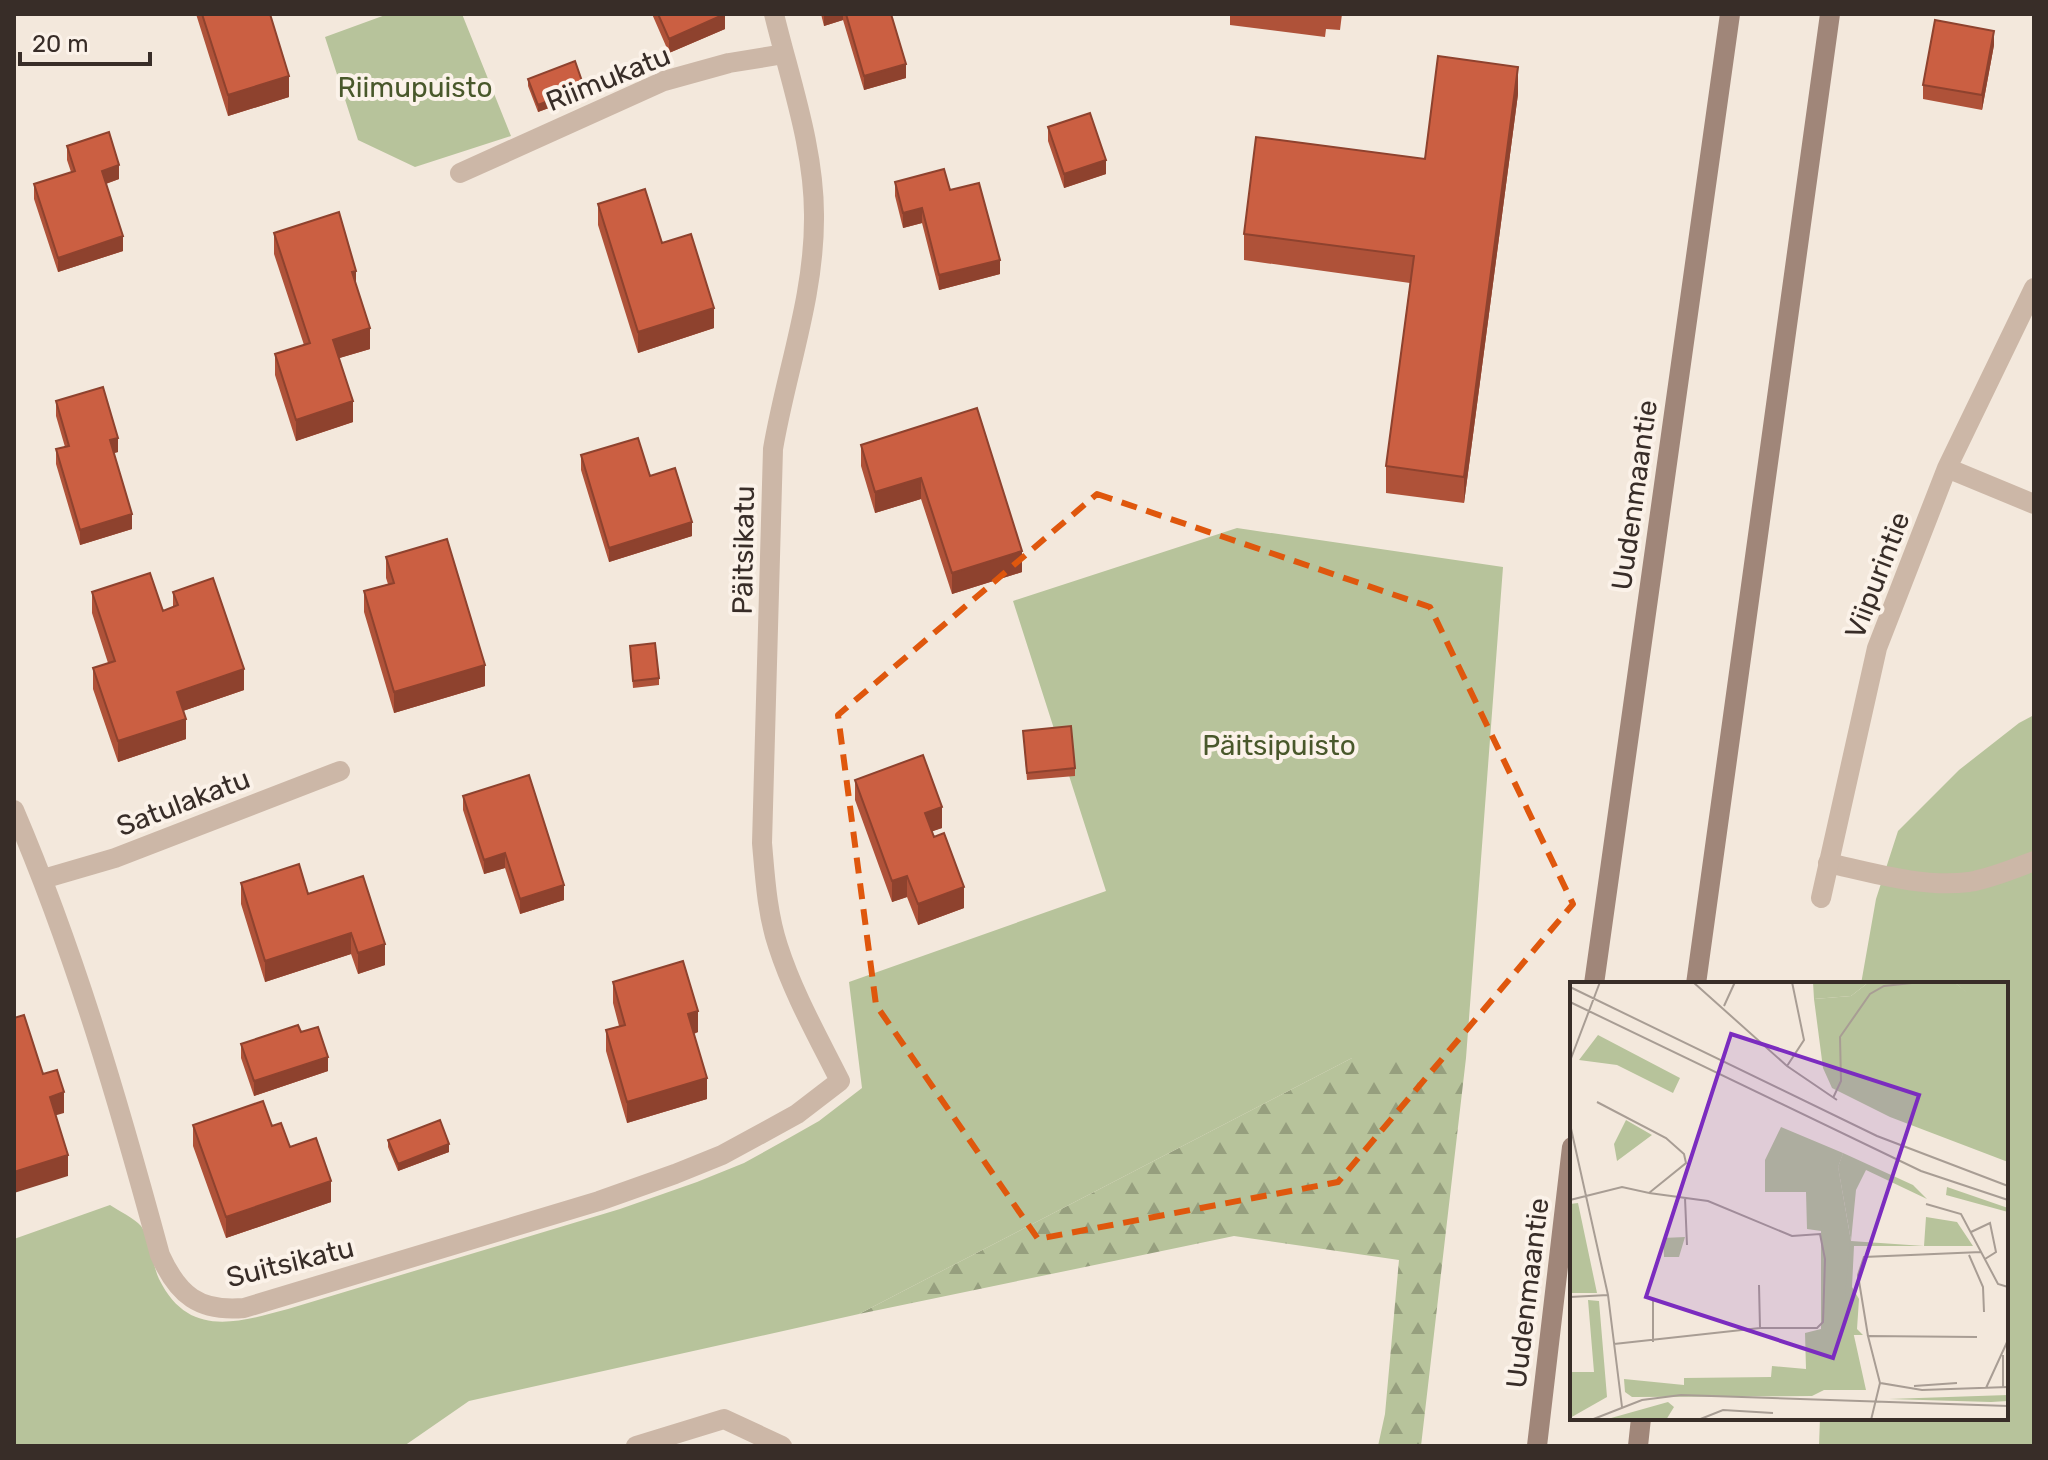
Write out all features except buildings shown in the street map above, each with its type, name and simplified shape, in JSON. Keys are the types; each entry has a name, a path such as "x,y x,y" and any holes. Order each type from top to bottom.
{"main road":[{"name":"Uudenmaantie","path":"1594,982 1730,14"},
{"path":"1696,982 1830,14"},
{"name":"Uudenmaantie","path":"1537,1446 1570,1164"},
{"path":"1638,1446 1641,1420"}],"street":[{"name":"Päitsikatu","path":"774,14 810,165 814,218 805,309 781,398 773,449 762,843 765,888 777,945 802,1006 840,1081"},
{"name":"Riimukatu","path":"460,173 664,81 729,63 784,54"},
{"name":"Viipurintie","path":"1821,898 1877,648 1947,468 2034,288"},
{"path":"1947,468 2034,504"},
{"name":"Satulakatu","path":"43,879 115,858 340,771"},
{"name":"Suitsikatu","path":"14,810 43,879 110,1073 160,1255 170,1276 185,1295 202,1304 225,1310 267,1302 599,1201 722,1155 797,1114 840,1081"},
{"path":"1828,863 1939,883 1983,878 2034,861"},
{"path":"636,1446 724,1419 782,1446"}],"highlighted area":[{"path":"1097,494 1430,607 1573,904 1338,1182 1038,1239 876,1005 838,715"}],"green space":[{"name":"Riimupuisto","path":"388,14 462,14 511,136 415,167 358,140 325,37"},
{"name":"Päitsipuisto","path":"1237,528 1503,567 1466,1058 1352,1058 859,1314 469,1401 404,1446 14,1446 14,1239 110,1205 141,1226 159,1279 184,1311 215,1321 250,1319 620,1209 744,1163 819,1121 862,1088 849,982 1106,891 1013,601"},
{"path":"2034,715 2034,1446 1819,1446 1820,1420 2008,1420 2008,982 1861,982 1876,899 1898,831 1959,770 2019,723"},
{"path":"1352,1058 1466,1058 1421,1446 1378,1446 1385,1414 1399,1260 1234,1236 859,1314"}]}
